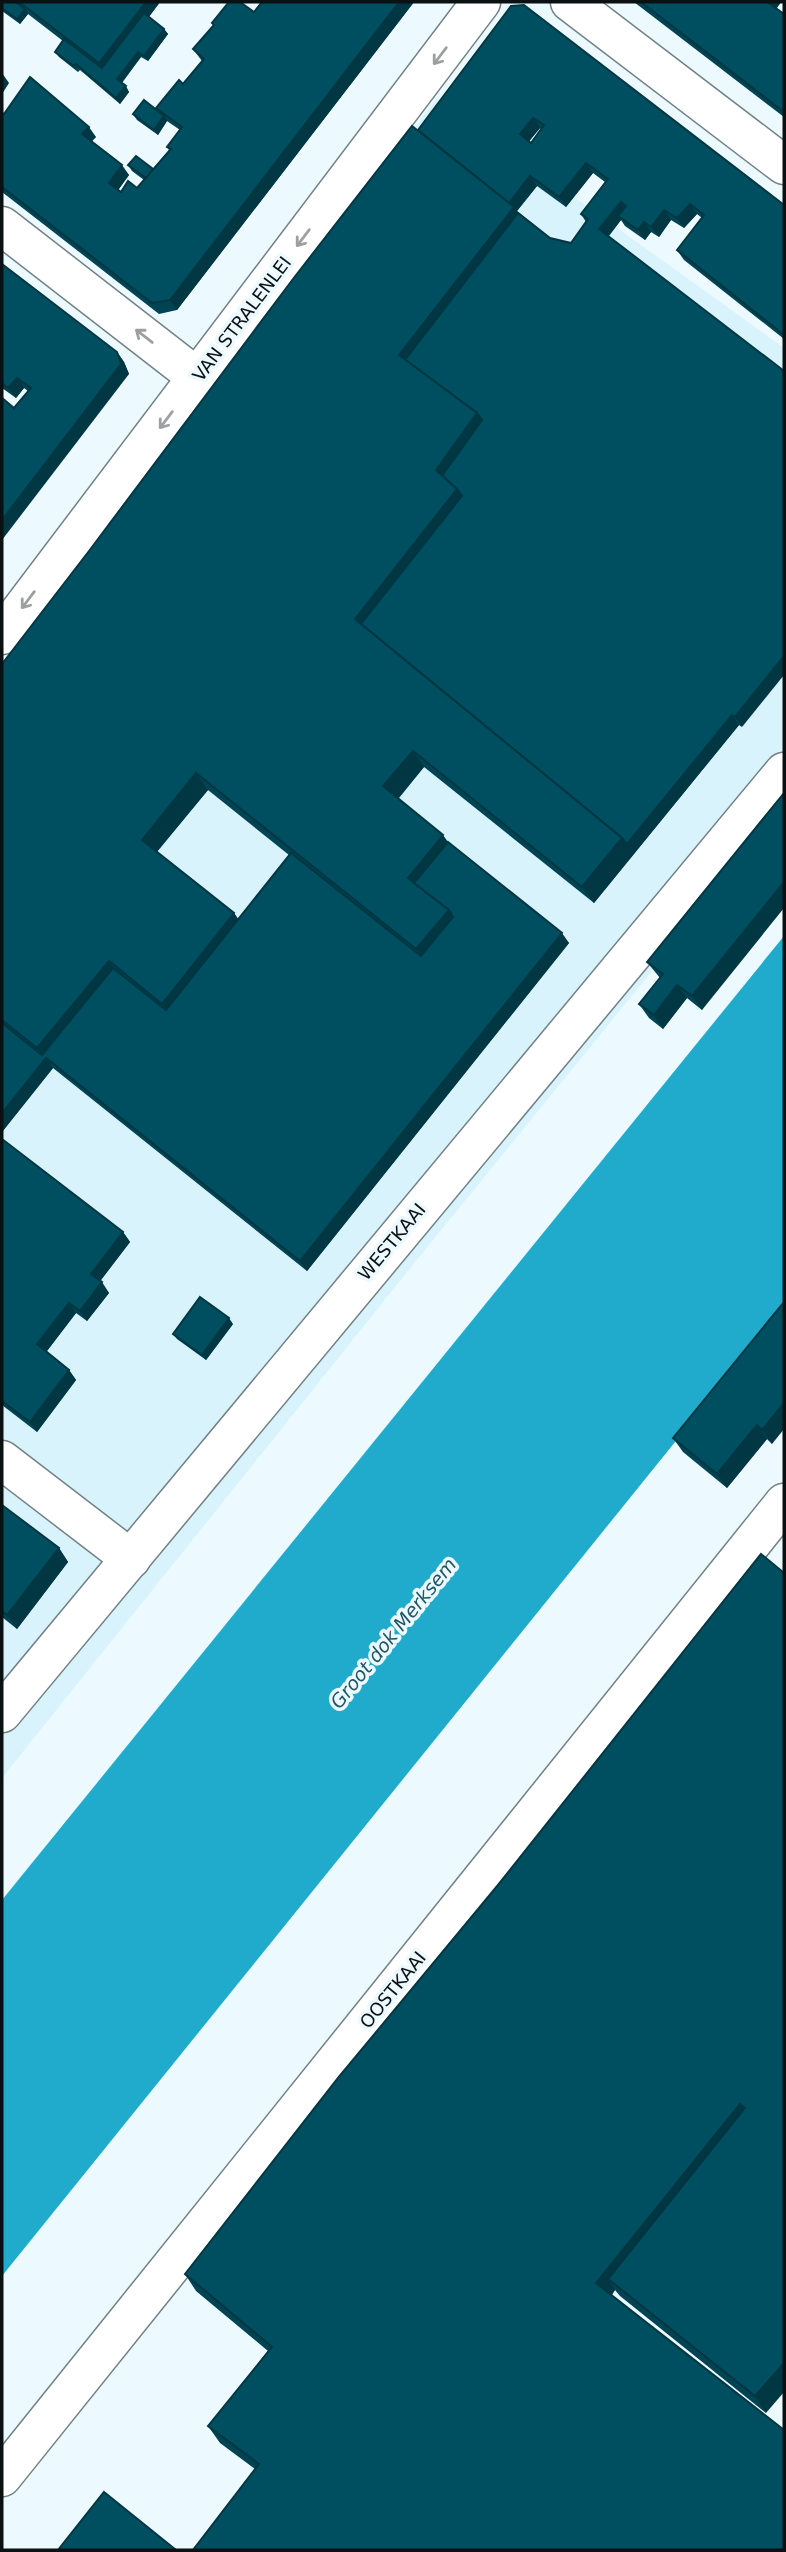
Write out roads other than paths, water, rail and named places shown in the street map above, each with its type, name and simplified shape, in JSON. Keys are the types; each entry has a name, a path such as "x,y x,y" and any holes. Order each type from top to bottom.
{"street":[{"name":"VAN STRALENLEI","path":"2,635 481,2"},
{"path":"570,2 784,164"},
{"path":"2,226 198,378"},
{"name":"WESTKAAI","path":"2,1713 784,772"},
{"path":"2,1460 131,1559"},
{"name":"OOSTKAAI","path":"2,2477 784,1503"}],"water":[{"name":"Groot dok Merksem","path":"784,936 784,1307 2,2276 2,1900"}]}
